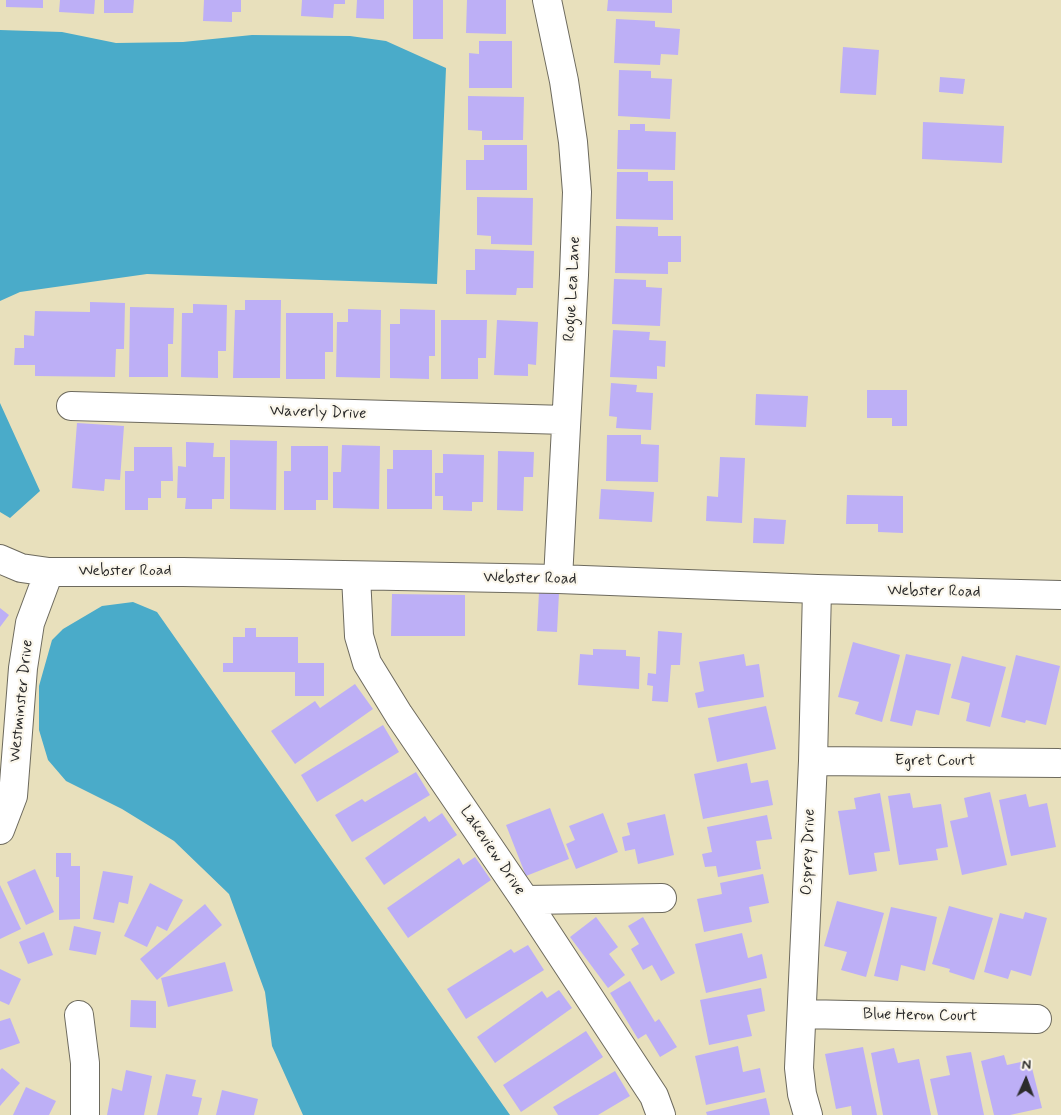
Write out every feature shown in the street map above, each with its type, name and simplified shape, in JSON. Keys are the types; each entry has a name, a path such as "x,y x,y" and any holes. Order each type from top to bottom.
{"street":[{"name":"Rogue Lea Lane","path":"547,0 571,124 577,192 558,579"},
{"name":"Waverly Drive","path":"71,406 566,420"},
{"name":"Webster Road","path":"0,559 21,568 49,572 183,572 558,579 818,589 1061,595"},
{"name":"Westminster Drive","path":"0,830 13,796 23,668 30,623 49,572"},
{"name":"Lakeview Drive","path":"356,576 359,636 367,662 399,715 525,900 654,1096 661,1115"},
{"name":"Osprey Drive","path":"808,1115 802,1094 799,1068 818,589"},
{"name":"Egret Court","path":"812,761 1058,763"},
{"path":"525,900 662,898"},
{"name":"Blue Heron Court","path":"802,1014 1037,1019"},
{"path":"79,1015 85,1064 85,1115"}],"water":[{"path":"0,30 62,32 116,43 183,42 252,35 350,36 386,41 446,68 437,284 147,274 20,292 0,301"},
{"path":"0,403 40,491 10,518 0,512"},
{"path":"133,602 157,612 510,1115 303,1115 272,1046 265,992 229,894 174,841 122,809 66,781 48,760 39,730 39,686 52,640 63,629 102,606"}],"building":[{"path":"6,0 43,0 43,8 6,7"},
{"path":"60,0 95,0 94,14 59,12"},
{"path":"104,0 134,0 133,13 104,13"},
{"path":"204,0 241,0 241,12 232,12 232,22 203,21"},
{"path":"302,0 345,0 345,4 334,4 333,18 301,16"},
{"path":"357,0 384,0 384,19 356,18"},
{"path":"413,0 443,0 443,39 413,39"},
{"path":"467,0 506,0 506,34 466,33"},
{"path":"608,0 672,0 672,13 607,11"},
{"path":"616,19 655,21 655,27 680,29 678,55 661,54 660,65 614,63"},
{"path":"479,41 512,41 512,88 469,88 469,53 479,54"},
{"path":"843,47 879,50 876,95 840,93"},
{"path":"619,70 651,71 651,78 672,79 670,119 618,116"},
{"path":"940,77 965,79 963,94 939,92"},
{"path":"468,96 524,97 523,140 482,140 482,131 468,130"},
{"path":"923,122 1004,126 1002,163 922,159"},
{"path":"630,124 645,124 645,131 676,132 675,170 617,169 618,130 630,130"},
{"path":"484,145 527,145 527,190 466,190 466,160 484,160"},
{"path":"617,172 648,172 648,181 673,181 673,220 616,219"},
{"path":"477,197 533,198 532,245 491,244 491,236 477,235"},
{"path":"616,226 658,227 658,236 681,236 681,262 668,262 668,274 615,273"},
{"path":"475,249 534,251 533,288 517,288 516,295 466,294 466,270 475,270"},
{"path":"614,279 646,280 646,287 662,288 660,326 612,324"},
{"path":"245,300 281,300 280,378 233,378 235,310 245,310"},
{"path":"90,302 125,303 124,349 116,349 115,377 35,376 35,365 14,365 15,348 24,348 24,335 34,336 35,311 90,312"},
{"path":"193,304 227,305 226,351 218,351 218,378 181,377 182,313 193,313"},
{"path":"130,307 174,308 173,344 168,344 168,377 129,377"},
{"path":"348,309 381,310 380,378 336,377 337,322 348,322"},
{"path":"400,309 435,310 435,356 429,356 429,379 390,378 390,324 400,324"},
{"path":"286,313 333,313 333,352 325,352 325,379 286,379"},
{"path":"441,320 487,320 486,358 478,358 478,379 441,379"},
{"path":"497,320 538,322 536,365 528,364 528,376 494,375"},
{"path":"613,330 650,332 649,340 666,341 665,367 657,366 657,379 610,377"},
{"path":"611,383 637,385 636,392 653,393 651,430 616,428 617,417 609,416"},
{"path":"867,390 907,390 907,426 892,426 892,418 867,418"},
{"path":"756,394 808,396 806,427 755,425"},
{"path":"77,423 124,426 120,480 105,479 104,491 72,488"},
{"path":"607,435 641,435 641,444 659,445 658,482 606,481"},
{"path":"230,440 277,441 276,510 230,509"},
{"path":"186,442 214,443 213,457 225,457 224,499 212,499 212,509 185,509 186,498 177,498 178,466 186,467"},
{"path":"342,445 380,446 379,509 333,508 333,472 341,472"},
{"path":"291,446 328,446 328,500 316,500 316,510 284,510 284,471 291,471"},
{"path":"134,447 172,447 173,481 161,481 161,498 148,498 148,510 125,510 125,471 134,471"},
{"path":"393,450 432,450 432,509 387,509 387,469 393,469"},
{"path":"498,451 534,452 533,477 524,477 523,511 497,510"},
{"path":"443,454 484,455 483,502 472,502 472,511 443,510 443,496 435,496 435,473 443,473"},
{"path":"720,457 745,458 742,523 706,521 707,496 718,497"},
{"path":"601,489 654,492 652,522 599,519"},
{"path":"847,495 903,496 903,533 878,532 878,524 846,524"},
{"path":"754,518 786,520 784,544 753,543"},
{"path":"539,592 559,593 557,632 537,631"},
{"path":"392,594 465,595 465,636 391,636"},
{"path":"0,608 9,615 0,627"},
{"path":"245,628 256,628 256,637 298,637 298,663 324,663 324,696 295,696 295,672 223,672 223,663 233,663 233,637 245,637"},
{"path":"658,631 682,633 680,665 671,665 668,702 652,701 653,686 647,685 648,673 656,674"},
{"path":"853,642 900,655 882,722 855,714 859,702 838,697"},
{"path":"593,649 626,650 626,656 640,657 639,689 578,685 580,654 593,655"},
{"path":"744,654 746,666 759,664 764,697 698,708 695,693 704,691 699,662"},
{"path":"906,654 951,664 939,715 916,710 912,726 890,721"},
{"path":"1016,655 1060,666 1046,725 1026,720 1025,723 1001,717"},
{"path":"962,656 1006,667 990,727 966,721 970,703 951,698"},
{"path":"355,684 373,709 295,764 271,731 315,701 320,708"},
{"path":"766,706 776,749 717,762 708,718"},
{"path":"383,725 399,752 317,802 301,775"},
{"path":"747,763 751,783 768,780 773,805 703,819 694,774"},
{"path":"416,772 430,795 352,842 335,815 362,799 365,802"},
{"path":"990,792 1007,865 962,875 950,821 968,817 964,798"},
{"path":"880,793 890,851 874,853 877,871 849,875 838,811 856,809 854,798"},
{"path":"910,793 913,808 941,804 948,847 936,849 938,860 899,865 888,796"},
{"path":"1026,794 1029,807 1047,803 1056,847 1011,856 999,800"},
{"path":"550,808 569,859 526,876 506,825"},
{"path":"442,813 457,835 384,885 365,858 425,816 429,822"},
{"path":"603,813 618,852 576,869 566,844 575,840 569,826"},
{"path":"665,814 674,855 638,864 635,849 625,851 622,837 630,835 627,823"},
{"path":"767,815 772,839 756,841 761,869 718,877 716,866 705,867 702,854 712,852 707,827"},
{"path":"56,853 71,853 71,866 80,866 80,919 59,920 59,877 56,877"},
{"path":"475,857 491,880 408,938 387,908 459,858 463,865"},
{"path":"35,869 54,912 26,925 7,882"},
{"path":"103,871 133,876 128,904 119,902 114,923 93,919"},
{"path":"763,874 769,903 749,907 752,922 704,932 697,899 722,894 720,883"},
{"path":"150,883 183,900 167,931 157,926 147,947 124,936"},
{"path":"0,885 21,929 0,939"},
{"path":"837,901 884,913 866,977 841,970 847,952 824,946"},
{"path":"205,904 222,925 157,980 140,959"},
{"path":"949,906 993,918 974,980 949,972 950,969 932,964"},
{"path":"891,907 937,917 925,971 901,965 898,981 874,976"},
{"path":"1025,912 1047,918 1031,976 1011,970 1008,979 984,972 1000,913 1023,919"},
{"path":"596,917 618,947 609,954 625,975 608,988 570,937"},
{"path":"643,917 675,973 661,981 652,965 643,970 631,949 639,944 628,926"},
{"path":"74,926 101,932 96,955 69,950"},
{"path":"44,932 53,955 28,964 19,942"},
{"path":"742,933 748,958 762,954 767,978 706,993 695,944"},
{"path":"528,945 544,970 466,1019 447,989 511,949 514,953"},
{"path":"225,962 233,991 168,1007 161,978"},
{"path":"0,969 21,979 9,1005 0,1001"},
{"path":"630,981 655,1022 659,1019 677,1047 660,1057 646,1034 638,1039 610,993"},
{"path":"761,988 765,1011 747,1015 752,1036 709,1045 700,1000"},
{"path":"559,990 572,1008 495,1063 477,1037 542,991 547,998"},
{"path":"131,1000 156,1001 156,1028 130,1027"},
{"path":"10,1018 20,1043 0,1050 0,1021"},
{"path":"586,1031 603,1057 521,1112 503,1085"},
{"path":"738,1046 743,1072 760,1068 765,1092 706,1105 695,1056"},
{"path":"863,1047 877,1115 852,1115 851,1106 836,1109 825,1054"},
{"path":"894,1048 898,1063 919,1059 931,1115 883,1115 871,1053"},
{"path":"971,1052 984,1115 938,1115 930,1079 950,1075 946,1056"},
{"path":"1004,1055 1007,1065 1030,1060 1042,1108 1010,1115 994,1115 981,1061"},
{"path":"2,1068 20,1083 0,1106 0,1070"},
{"path":"126,1070 152,1076 144,1115 107,1115 112,1088 122,1091"},
{"path":"615,1071 630,1096 598,1115 558,1115 553,1107"},
{"path":"166,1074 196,1080 192,1096 202,1098 198,1115 157,1115"},
{"path":"26,1087 56,1101 49,1115 13,1115"},
{"path":"222,1090 258,1099 254,1115 216,1115"},
{"path":"766,1098 770,1115 707,1115 706,1112"}]}
